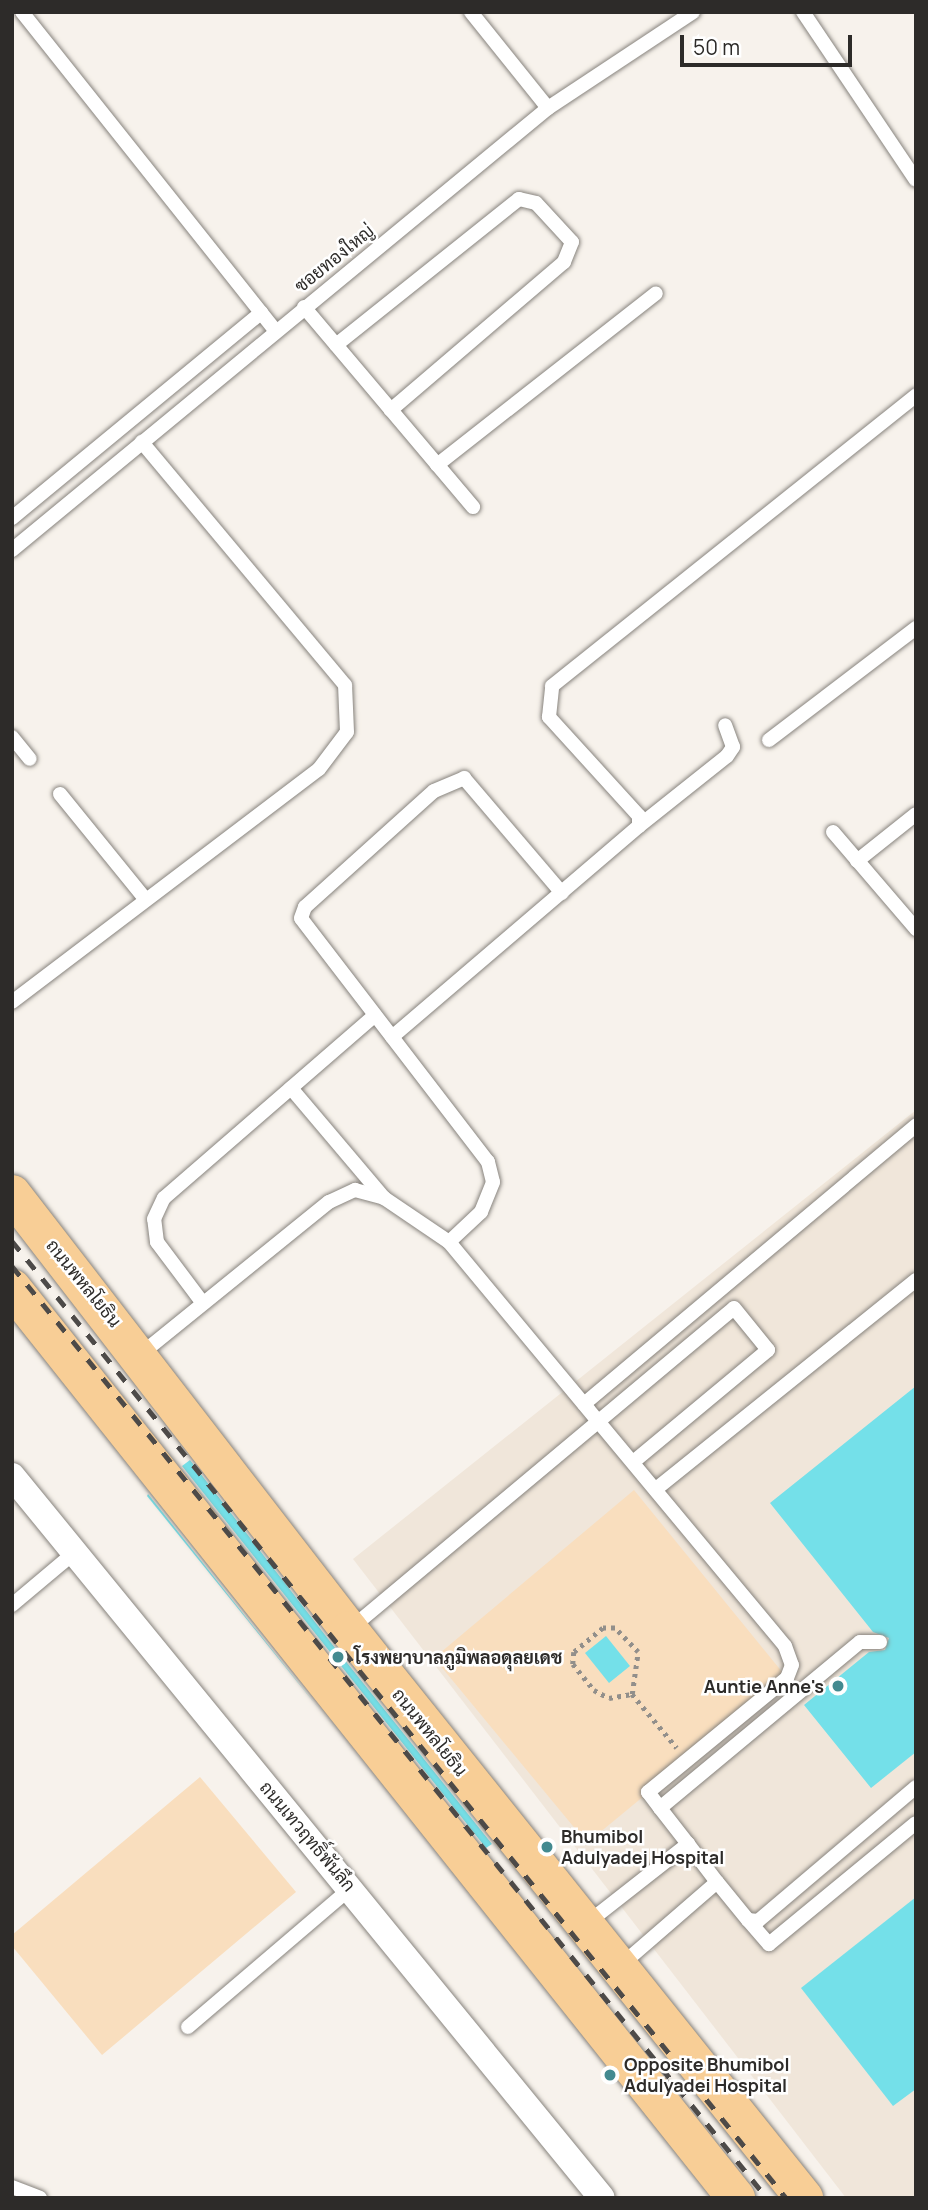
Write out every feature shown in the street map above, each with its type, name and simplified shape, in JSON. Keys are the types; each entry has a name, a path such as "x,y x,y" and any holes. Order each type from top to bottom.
{"main road":[{"name":"ถนนพหลโยธิน","path":"12,1194 141,1354 349,1630 804,2198"},
{"path":"12,1288 736,2198"},
{"path":"545,1959 585,1925"}],"street":[{"name":"ถนนเทวฤทธิ์พันลึก","path":"16,1486 351,1888 601,2198"}],"lane":[{"path":"22,12 275,331"},
{"path":"471,12 548,108"},
{"name":"ซอยทองใหญ่","path":"12,550 548,108 694,12"},
{"path":"803,12 916,180"},
{"path":"336,345 519,199 536,203 572,242 564,262 391,410"},
{"path":"438,465 656,293"},
{"path":"304,307 473,507"},
{"path":"12,518 261,313"},
{"path":"639,826 639,816 549,717 552,686 916,395"},
{"path":"12,1002 319,769 347,732 350,706 345,685 142,442"},
{"path":"769,740 916,628"},
{"path":"392,1037 639,826 727,756 733,747 725,725"},
{"path":"12,737 30,759"},
{"path":"449,1242 481,1212 493,1182 488,1162 301,918 305,907 434,791 464,778 562,893"},
{"path":"60,794 146,900"},
{"path":"857,861 916,814"},
{"path":"833,832 916,929"},
{"path":"202,1302 157,1242 154,1219 164,1198 375,1015"},
{"path":"291,1088 384,1198 449,1242 785,1646 792,1665 786,1678 648,1792 748,1920 769,1944 916,1823"},
{"path":"584,1404 916,1125"},
{"path":"141,1354 329,1202 355,1190 384,1198"},
{"path":"656,1489 916,1280"},
{"path":"349,1630 597,1419 734,1308 768,1350 633,1462"},
{"path":"12,1605 74,1553"},
{"path":"660,1808 860,1642 880,1642"},
{"path":"748,1920 758,1921 916,1787"},
{"path":"585,1925 688,1844"},
{"path":"619,1967 717,1882"},
{"path":"188,2026 351,1888"},
{"path":"12,2187 40,2198"}],"path":[{"path":"603,1628 615,1628 638,1653 640,1671 632,1694 609,1698 573,1664 574,1652 603,1628"},
{"path":"632,1694 687,1760"}],"shaded area":[{"name":"โรงพยาบาลภูมิพลอดุลยเดช","path":"916,1110 916,2198 846,2198 353,1559"},
{"path":"634,1490 787,1678 587,1843 434,1658"},
{"path":"200,1777 296,1892 102,2055 12,1946 12,1935"}],"building":[{"path":"916,1386 916,1752 871,1788 804,1705 869,1652 885,1650 889,1638 873,1632 770,1503"},
{"path":"190,1460 332,1644 492,1844 486,1848 182,1466"},
{"path":"148,1494 320,1710 147,1496"},
{"path":"606,1636 630,1666 609,1683 585,1653"},
{"path":"916,1897 916,2089 893,2106 801,1988"}],"railway":[{"path":"12,1241 786,2198"},
{"path":"12,1266 767,2198"}],"place":[{"name":"โรงพยาบาลภูมิพลอดุลยเดช","path":"338,1657"},
{"name":"Auntie Anne's","path":"838,1686"},
{"name":"Bhumibol Adulyadej Hospital","path":"547,1847"},
{"name":"Opposite Bhumibol Adulyadei Hospital","path":"610,2075"}]}
